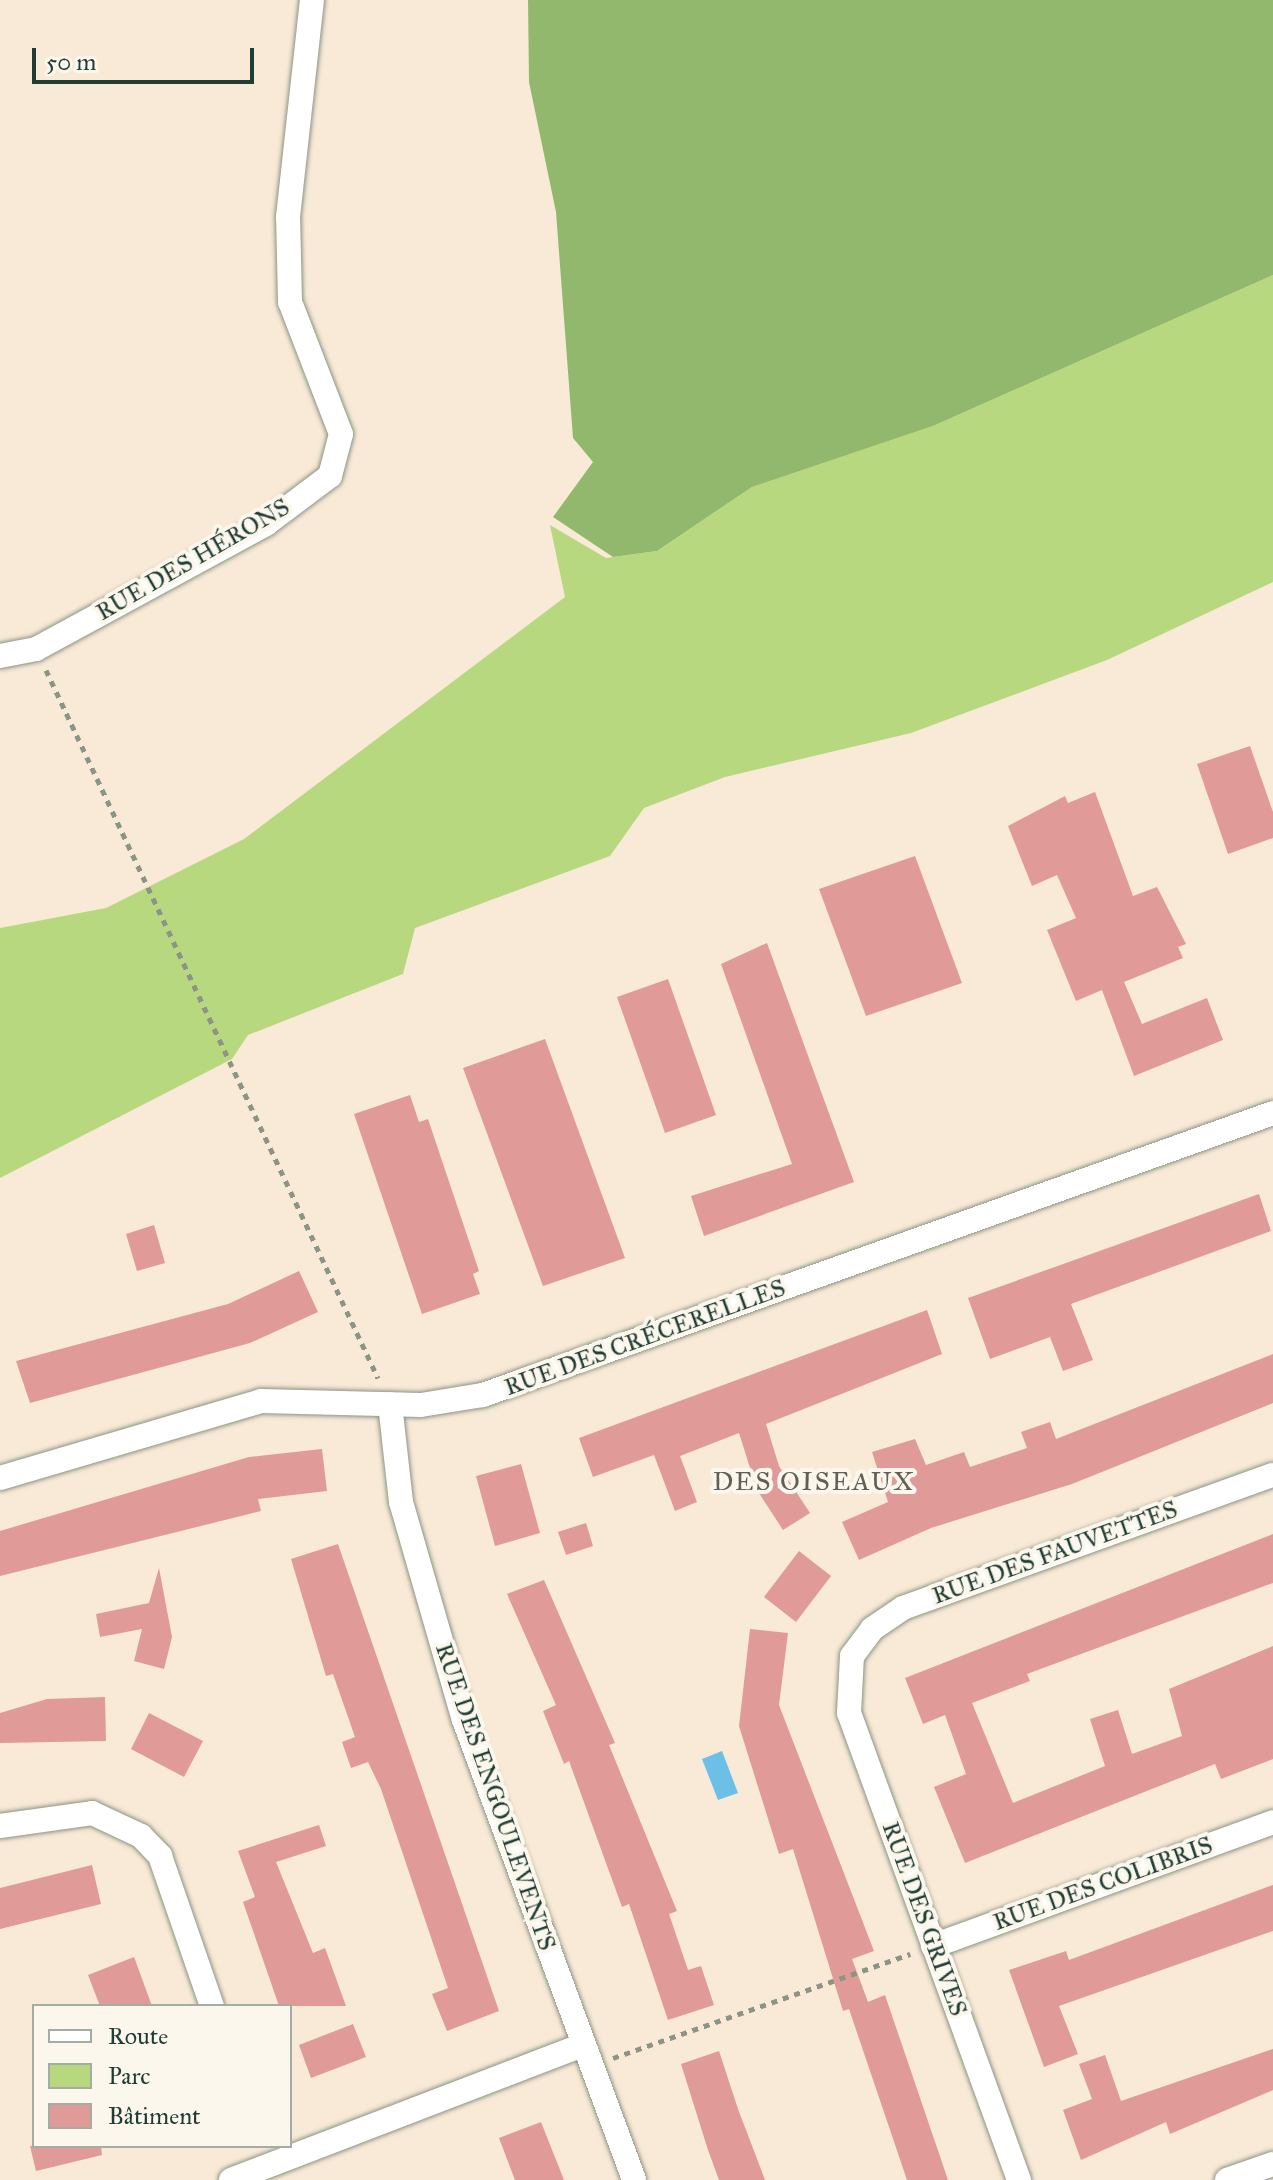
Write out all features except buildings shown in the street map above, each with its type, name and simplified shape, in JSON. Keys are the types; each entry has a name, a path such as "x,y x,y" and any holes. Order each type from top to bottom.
{"street":[{"name":"RUE DES HÉRONS","path":"0,656 36,649 266,524 330,476 341,434 290,302 288,217 312,0"},
{"name":"RUE DES CRÉCERELLES","path":"0,1478 261,1401 451,1402 514,1385 1273,1113"},
{"name":"RUE DES ENGOULEVENTS","path":"390,1404 401,1502 448,1668 634,2180"},
{"name":"RUE DES FAUVETTES","path":"852,1656 872,1629 903,1608 1273,1475"},
{"name":"RUE DES GRIVES","path":"852,1656 849,1713 1019,2180"},
{"path":"0,1826 92,1813 141,1836 160,1856 211,2004"},
{"name":"RUE DES COLIBRIS","path":"933,1946 1273,1822"},
{"path":"231,2180 587,2055"},
{"path":"1227,2180 1273,2164"}],"path":[{"path":"36,649 390,1404"},
{"path":"587,2055 933,1946"}],"green space":[{"path":"528,0 1273,0 1273,275 933,426 752,487 657,551 613,557 553,517 593,462 573,438 556,212 529,82"},
{"path":"1273,275 1273,582 1107,660 911,733 725,777 644,808 610,856 415,928 403,974 248,1035 232,1059 0,1178 0,928 106,908 244,839 565,597 550,525 606,558 657,551 752,487 933,426"}],"water":[{"path":"722,1751 738,1793 718,1800 702,1759"}],"district":[{"name":"DES OISEAUX","path":"814,1482"}]}
